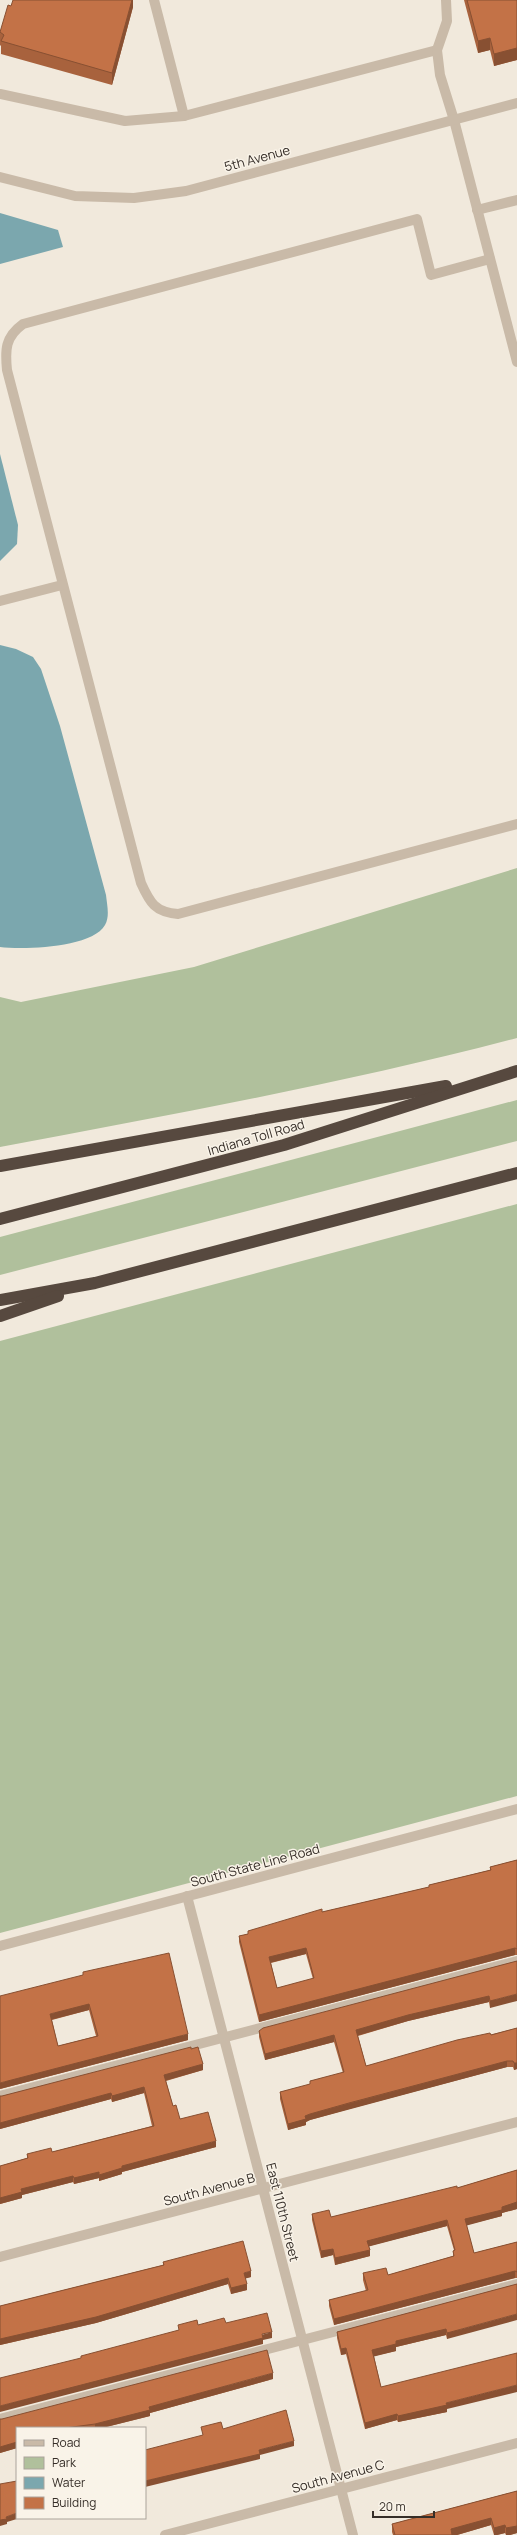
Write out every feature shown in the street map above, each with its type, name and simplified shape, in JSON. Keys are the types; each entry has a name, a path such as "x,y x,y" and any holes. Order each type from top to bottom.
{"highway":[{"name":"Indiana Toll Road","path":"0,1219 284,1145 517,1071"},
{"path":"0,1166 491,1078"},
{"path":"0,1300 95,1283 517,1173"},
{"path":"0,1316 95,1283"}],"street":[{"path":"154,0 184,116"},
{"path":"446,0 447,21 437,50 440,75 454,120 517,362"},
{"path":"0,94 126,121 184,116 437,50"},
{"name":"5th Avenue","path":"0,177 75,196 134,198 186,191 517,103"},
{"path":"477,210 517,200"},
{"path":"490,259 431,275 417,219 23,324 13,331 7,341 7,370 62,585 142,884 152,903 165,913 178,914 517,824"},
{"path":"0,601 62,585"},
{"name":"South State Line Road","path":"0,1946 517,1810"},
{"name":"East 110th Street","path":"187,1896 353,2535"},
{"path":"0,2096 517,1961"},
{"name":"South Avenue B","path":"0,2257 517,2122"},
{"path":"0,2419 517,2284"},
{"name":"South Avenue C","path":"165,2535 517,2443"}],"green space":[{"path":"517,868 517,1038 324,1084 0,1147 0,997 21,1002 194,967"},
{"path":"517,1100 517,1141 0,1275 0,1237"},
{"path":"517,1204 517,1796 0,1933 0,1341"}],"water":[{"path":"0,213 58,230 63,247 0,264"},
{"path":"0,454 18,525 17,544 0,561"},
{"path":"0,645 16,649 33,657 41,669 60,726 106,895 108,914 105,925 98,933 86,939 72,943 56,946 24,948 0,947"}],"building":[{"path":"13,0 132,0 112,73 1,41 4,35 0,32 8,5 11,6"},
{"path":"467,0 517,0 517,48 494,54 490,38 478,41"},
{"path":"517,1860 517,1949 515,1948 259,2015 239,1936 248,1934 248,1931 322,1909 322,1912 429,1887 429,1885 491,1870 490,1867","holes":["306,1948 314,1978 277,1988 269,1957"]},
{"path":"169,1953 188,2034 0,2083 0,1996 83,1975 83,1972","holes":["89,2004 98,2036 58,2046 50,2014"]},
{"path":"517,1961 517,1994 490,2001 489,1996 408,2015 356,2030 366,2066 457,2040 490,2033 491,2035 517,2028 517,2063 507,2061 349,2103 310,2114 305,2116 306,2119 288,2124 280,2092 310,2084 310,2081 344,2072 334,2035 265,2054 259,2031 263,2028"},
{"path":"191,2047 191,2049 198,2047 203,2064 164,2075 173,2106 176,2105 180,2119 208,2112 216,2141 122,2166 122,2168 99,2175 99,2172 74,2178 73,2176 21,2189 22,2192 0,2198 0,2166 28,2158 27,2154 51,2148 52,2152 154,2126 144,2087 112,2096 111,2093 0,2123 0,2096"},
{"path":"517,2170 517,2202 502,2207 502,2210 465,2219 474,2253 517,2242 517,2272 515,2271 334,2319 329,2300 368,2290 363,2273 386,2268 388,2275 454,2256 453,2251 455,2250 447,2220 367,2241 370,2250 335,2258 333,2249 321,2251 312,2214 329,2210 331,2217 457,2186 457,2188"},
{"path":"243,2241 251,2271 244,2273 247,2284 231,2288 228,2278 96,2317 0,2339 0,2306 164,2265 163,2262"},
{"path":"517,2284 517,2314 447,2333 446,2329 396,2341 396,2344 372,2350 381,2387 517,2353 517,2385 446,2403 447,2405 398,2416 397,2414 365,2423 346,2348 341,2349 337,2332"},
{"path":"267,2313 272,2332 262,2334 263,2338 0,2406 0,2378 81,2358 81,2356 179,2330 178,2325 197,2320 198,2325 224,2318 226,2323"},
{"path":"267,2350 273,2373 149,2407 150,2410 95,2424 72,2427 16,2427 16,2442 0,2447 0,2419"},
{"path":"286,2410 294,2441 259,2450 260,2454 146,2481 146,2450 203,2435 201,2427 221,2422 223,2429"},
{"path":"16,2481 16,2513 6,2517 7,2519 0,2520 0,2484"},
{"path":"517,2491 517,2526 506,2528 505,2525 494,2528 491,2518 451,2529 452,2535 395,2535 392,2524"}]}
